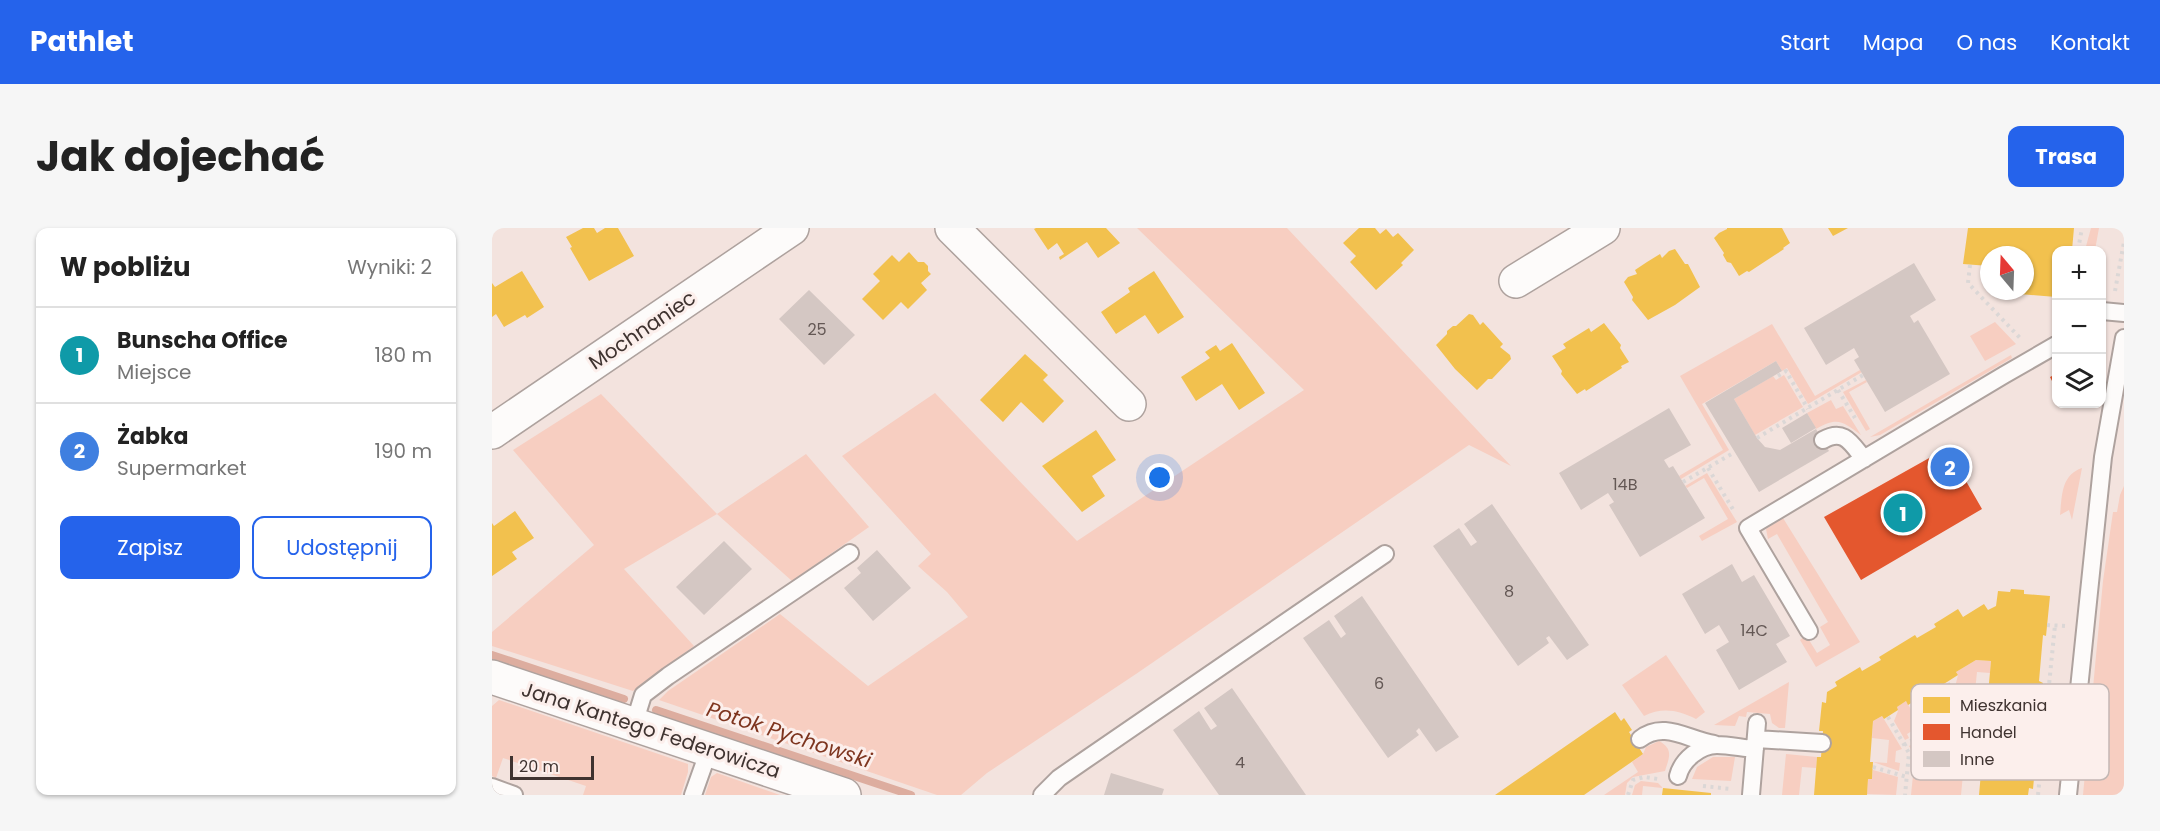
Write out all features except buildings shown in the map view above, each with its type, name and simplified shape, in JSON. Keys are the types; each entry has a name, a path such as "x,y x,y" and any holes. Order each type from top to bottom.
{"street":[{"name":"Mochnaniec","path":"492,432 792,228"},
{"path":"952,228 1129,404"},
{"path":"1516,281 1603,228"},
{"name":"Jana Kantego Federowicza","path":"492,677 843,795"}],"lane":[{"path":"2079,684 2103,457 2124,338"},
{"path":"1809,631 1748,528 2052,347"},
{"path":"1823,440 1832,435 1840,435 1847,439 1864,459"},
{"path":"634,724 643,695 850,553"},
{"path":"1042,795 1059,778 1385,554"},
{"path":"1640,739 1650,732 1666,730 1715,745"},
{"path":"1670,778 1691,756 1715,745 1756,737 1822,742"},
{"path":"1750,795 1756,737"},
{"path":"693,795 709,750"},
{"path":"2068,795 2070,780"}],"path":[{"path":"2079,246 2082,228"},
{"path":"2110,310 2124,242"},
{"path":"1970,265 1968,283 2026,344"},
{"path":"1778,376 1786,371 1808,409"},
{"path":"1757,438 1863,375"},
{"path":"1683,482 1735,452"},
{"path":"1708,468 1739,519 1748,528"},
{"path":"2047,625 2061,626"},
{"path":"2049,684 2055,625"},
{"path":"1888,717 1909,753 1905,795"},
{"path":"1904,744 1911,740"},
{"path":"1873,767 1907,777"},
{"path":"1628,795 1634,780 1644,777 1670,778"},
{"path":"2038,795 2040,780"}],"shaded area":[{"path":"1137,228 1287,228 1511,466 1469,445 1136,674 987,773 961,795 937,795 659,700 668,691 780,614 868,686 968,617 947,592 918,566 931,554 842,456 935,393 1077,541 1304,390"},
{"path":"2091,228 2099,228 2096,246 2086,246"},
{"path":"1995,322 2016,344 1985,361 1970,336"},
{"path":"1772,324 1815,396 1860,370 1862,372 1808,404 1787,368 1782,371 1776,361 1702,404 1729,450 1681,479 1679,476 1723,450 1680,376"},
{"path":"2011,355 2012,358 1880,435 1870,437"},
{"path":"1784,375 1803,407 1755,435 1734,399 1773,376 1776,380"},
{"path":"1866,380 1867,382 1849,392 1870,429 1866,431 1843,392"},
{"path":"601,394 717,514 624,569 694,646 633,691 492,646 492,632 594,545 513,450"},
{"path":"1831,400 1836,409 1843,406 1861,435 1840,422 1830,423 1816,429 1807,413"},
{"path":"806,454 869,527 792,581 717,514"},
{"path":"2082,468 2072,520 2069,510 2060,515 2062,494 2066,481 2075,471"},
{"path":"1707,473 1737,522 1702,541 1699,536 1728,519 1704,478 1687,488 1685,486"},
{"path":"2124,486 2124,795 2083,795 2084,780 2109,780 2109,684 2093,684 2103,581 2113,512 2117,512"},
{"path":"1783,518 1860,642 1816,667 1800,640 1806,635 1817,653 1830,645 1820,627 1828,622 1777,534 1768,539 1766,529"},
{"path":"1666,655 1705,712 1696,719 1683,713 1670,711 1657,711 1644,716 1622,685"},
{"path":"1976,660 1991,661 1990,673 1977,672 1976,684 1956,684 1958,675 1956,672"},
{"path":"1789,682 1785,728 1779,728 1772,723 1770,714 1747,712 1746,717 1739,716 1735,726 1714,725"},
{"path":"499,700 688,764 681,795 583,795 586,786 503,758 496,778 492,776 492,706"},
{"path":"1906,701 1911,709 1911,732 1907,734 1909,738 1905,740 1894,721 1898,711 1897,707"},
{"path":"1882,716 1902,749 1896,751 1895,762 1900,763 1899,771 1873,762 1887,763 1889,740 1872,738 1873,721"},
{"path":"1659,741 1669,751 1665,771 1633,777 1627,783 1625,795 1604,795 1638,772 1632,762 1643,754 1646,747"},
{"path":"1786,754 1817,757 1816,768 1802,767 1799,795 1782,795"},
{"path":"1713,757 1735,757 1731,781 1692,779 1697,767"},
{"path":"1873,770 1898,777 1896,795 1867,794 1868,779 1872,779"},
{"path":"717,773 780,795 705,795 711,777"},
{"path":"1913,780 1962,780 1961,795 1911,795"},
{"path":"1641,781 1658,783 1663,788 1643,786 1642,795 1632,795 1635,785"}],"waterway":[{"name":"Potok Pychowski","path":"492,655 624,699"},
{"name":"Potok Pychowski","path":"656,710 911,795"}],"place":[{"name":"Żabka","path":"1950,467"},
{"name":"Bunscha Office","path":"1903,513"}]}
